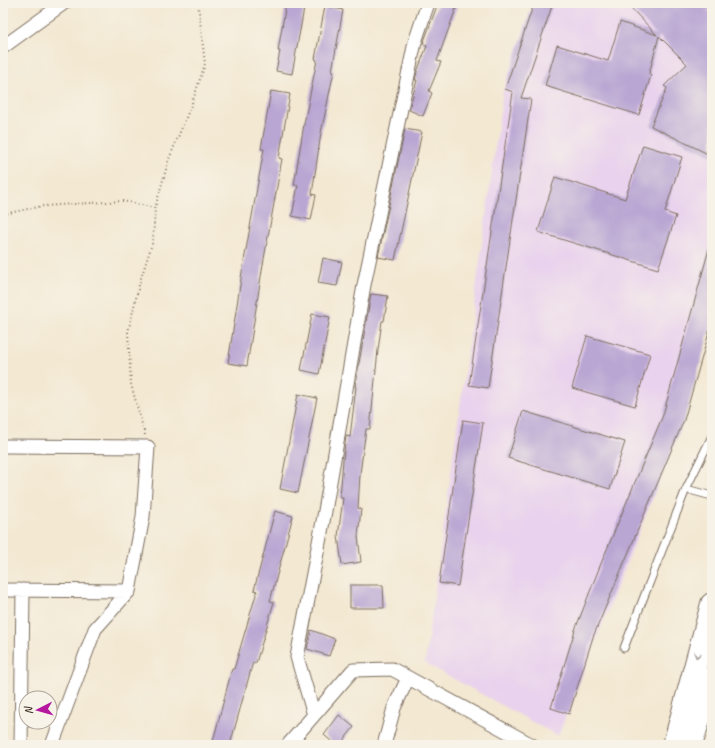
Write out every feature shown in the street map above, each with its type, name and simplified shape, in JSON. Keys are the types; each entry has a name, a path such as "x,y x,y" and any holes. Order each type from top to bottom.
{"highway":[{"path":"674,745 712,604"},
{"path":"691,745 712,678"}],"street":[{"path":"3,47 64,3"},
{"path":"314,715 297,657 325,511 364,285 415,42 428,3"},
{"path":"3,446 148,447 144,517 129,591 96,629 52,745"},
{"path":"3,590 129,591"},
{"path":"21,745 24,590"},
{"path":"288,745 353,670 392,668 532,745"},
{"path":"384,745 394,708 408,678"}],"lane":[{"path":"624,648 686,489 712,436"},
{"path":"686,489 712,496"}],"path":[{"path":"148,447 131,384 128,332 140,281 153,241 155,208 170,159 192,103 205,64 198,3"},
{"path":"3,214 42,206 123,201 155,208"}],"shaded area":[{"path":"533,3 712,3 712,318 681,427 558,736 425,663 503,91"}],"building":[{"path":"286,3 305,3 292,74 276,71"},
{"path":"438,3 458,3 437,61 441,62 429,91 432,93 423,116 409,110 417,80 415,80 417,72 427,46 423,44"},
{"path":"534,3 553,3 521,98 531,99 488,388 469,385 513,92 505,89"},
{"path":"626,3 701,3 712,14 712,156 651,126 667,88 664,86 687,64 659,36 649,74 651,75 639,115 545,86 557,45 608,61 620,22 657,35"},
{"path":"325,6 343,10 332,71 334,71 321,133 312,194 316,195 311,220 292,216 298,185 294,185 304,124 317,60 315,59"},
{"path":"271,91 290,94 279,158 282,159 262,270 247,366 228,363 242,272 264,149 261,149"},
{"path":"405,129 422,132 395,260 378,257"},
{"path":"643,145 682,157 665,212 676,216 658,269 538,232 555,177 625,199"},
{"path":"709,249 712,250 712,322 684,420 593,637 569,714 551,708 575,630 663,415"},
{"path":"323,258 342,262 337,286 318,283"},
{"path":"371,294 388,296 384,321 382,321 378,350 370,429 366,429 360,474 358,508 361,509 358,536 361,562 342,565 338,536 343,498 340,498 343,460 346,436 350,437 355,387"},
{"path":"312,314 330,317 319,374 301,370"},
{"path":"587,336 650,354 635,406 572,388"},
{"path":"298,394 317,398 298,493 280,489"},
{"path":"523,411 625,442 610,489 508,458"},
{"path":"463,420 483,423 458,586 439,583"},
{"path":"275,511 293,516 270,601 274,602 256,663 253,662 230,745 212,745 232,669 234,669 257,591 254,590"},
{"path":"350,585 383,585 384,608 350,608"},
{"path":"311,630 335,639 329,656 307,649"},
{"path":"339,715 354,727 340,745 336,745 324,735"}]}
